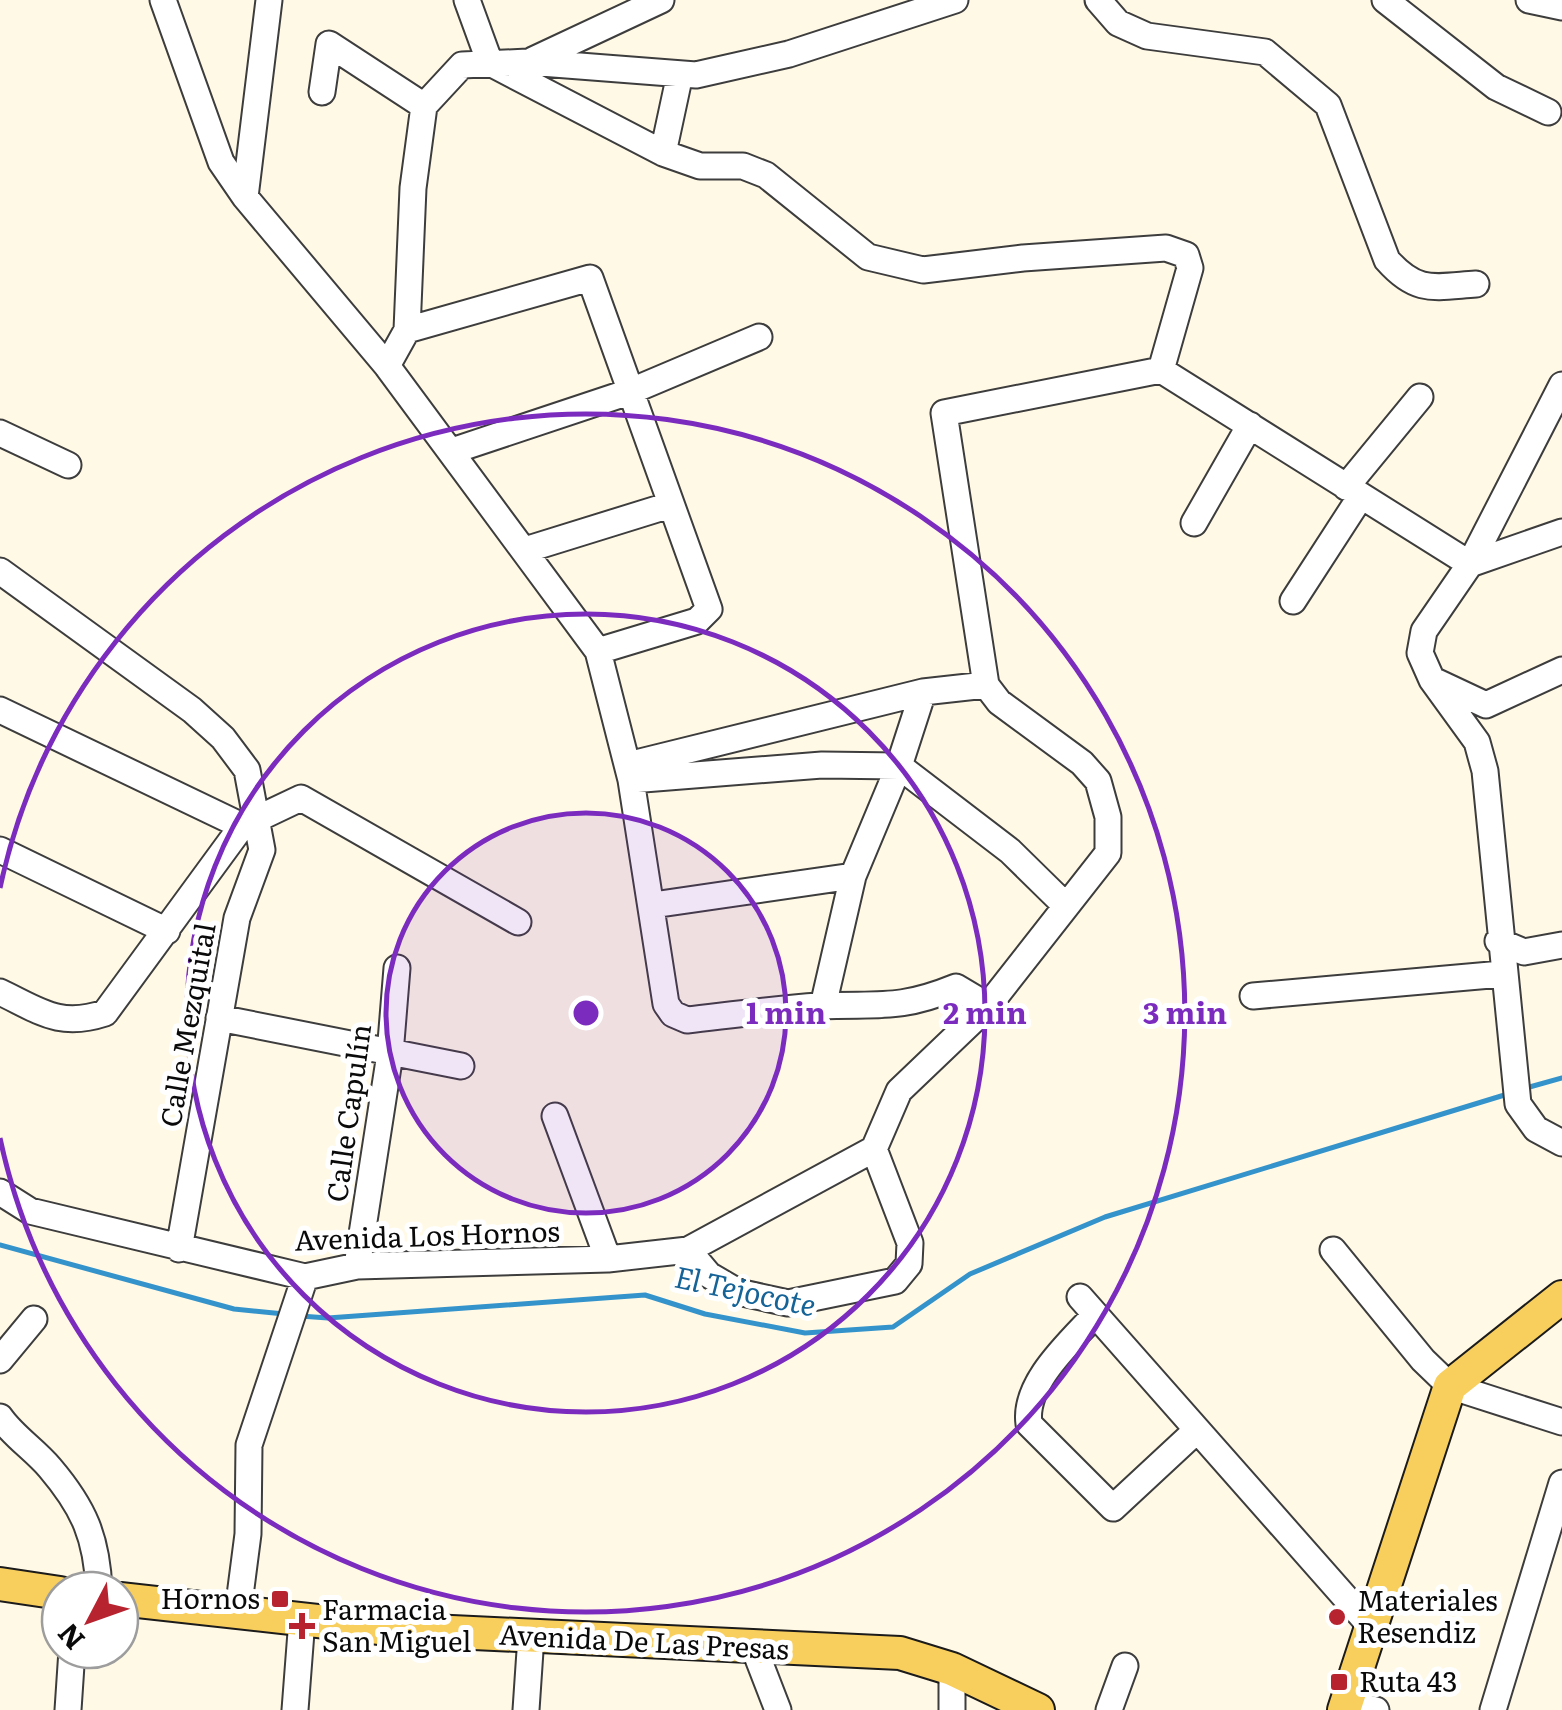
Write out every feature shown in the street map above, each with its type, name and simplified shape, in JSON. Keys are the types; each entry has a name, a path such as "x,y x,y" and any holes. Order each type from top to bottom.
{"main road":[{"path":"1357,1708 1374,1630 1450,1386 1562,1297"},
{"path":"0,1584 40,1590"},
{"name":"Avenida De Las Presas","path":"140,1601 302,1620 532,1636 900,1653 952,1669 1038,1710"}],"street":[{"path":"163,0 222,162 244,197 387,366 598,651 630,772 666,1004 679,1019 823,1006 874,1008 918,1003 956,988 988,1006"},
{"path":"244,197 269,0"},
{"path":"467,0 490,62 662,153 700,166 742,166 766,175 868,257 924,270 1166,248 1186,256 1190,268 1161,370"},
{"path":"528,62 661,0"},
{"path":"387,366 407,330 413,188 424,106 462,65 528,62 696,76 789,54 955,0"},
{"path":"1098,0 1118,23 1146,36 1265,52 1328,105 1386,260 1405,280 1425,287 1476,284"},
{"path":"1386,0 1496,86 1548,112"},
{"path":"1530,0 1562,7"},
{"path":"322,92 329,44 424,106"},
{"path":"662,153 680,74"},
{"path":"407,330 590,278 709,609 697,621 598,651"},
{"path":"452,451 629,392 759,338"},
{"path":"874,1149 910,1243 909,1264 895,1281 788,1303 738,1292 709,1274 688,1250 874,1149 899,1091 988,1006 1108,853 1108,817 1098,781 1082,763 999,702 986,686 944,413 1161,370 1470,564"},
{"path":"1562,385 1470,564 1424,631 1420,653 1432,680 1477,742 1484,771 1516,1091 1536,1129 1562,1142"},
{"path":"1293,602 1353,491 1420,397"},
{"path":"1194,523 1250,426"},
{"path":"0,433 68,465"},
{"path":"526,550 670,504"},
{"path":"1470,564 1562,532"},
{"name":"Calle Mezquital","path":"0,571 224,738 247,770 250,820 262,850 236,918 179,1248"},
{"path":"1432,680 1486,705 1562,670"},
{"path":"630,772 923,692 986,686"},
{"path":"823,1006 854,876 899,766 923,692"},
{"path":"0,710 250,820"},
{"path":"630,772 899,766 1010,852 1065,905"},
{"path":"0,992 55,1019 80,1021 104,1013 250,820 301,798 518,922"},
{"path":"0,850 167,931"},
{"path":"653,905 854,876"},
{"path":"1498,941 1524,952 1562,945"},
{"name":"Calle Capulín","path":"356,1266 390,1054 397,968"},
{"path":"1253,996 1502,974"},
{"path":"219,1018 461,1066"},
{"path":"555,1116 608,1259"},
{"name":"Avenida Los Hornos","path":"0,1192 30,1211 305,1277 356,1266 608,1259 688,1250"},
{"path":"1334,1250 1423,1360 1450,1386 1562,1422"},
{"path":"238,1611 248,1534 249,1445 305,1277"},
{"path":"1197,1430 1113,1508 1030,1424 1028,1412 1054,1359 1087,1306 1197,1430 1374,1630"},
{"path":"0,1360 34,1319"},
{"path":"0,1417 50,1468 86,1519 98,1546 99,1570"},
{"path":"1493,1710 1562,1483"},
{"path":"296,1710 302,1620"},
{"path":"526,1710 532,1636"},
{"path":"754,1648 778,1710"},
{"path":"1109,1710 1125,1666"},
{"path":"952,1669 952,1710"},
{"path":"68,1710 71,1670"}],"waterway":[{"name":"El Tejocote","path":"1526,1088 1562,1078"},
{"name":"El Tejocote","path":"300,1316 328,1318 645,1295 705,1314 805,1333 893,1327 970,1274 1105,1217 1511,1093"},
{"name":"El Tejocote","path":"0,1245 234,1309 284,1314"}],"place":[{"name":"Hornos","path":"280,1599"},
{"name":"Materiales Resendiz","path":"1337,1617"},
{"name":"Farmacia San Miguel","path":"302,1626"},
{"name":"Ruta 43","path":"1339,1682"}]}
